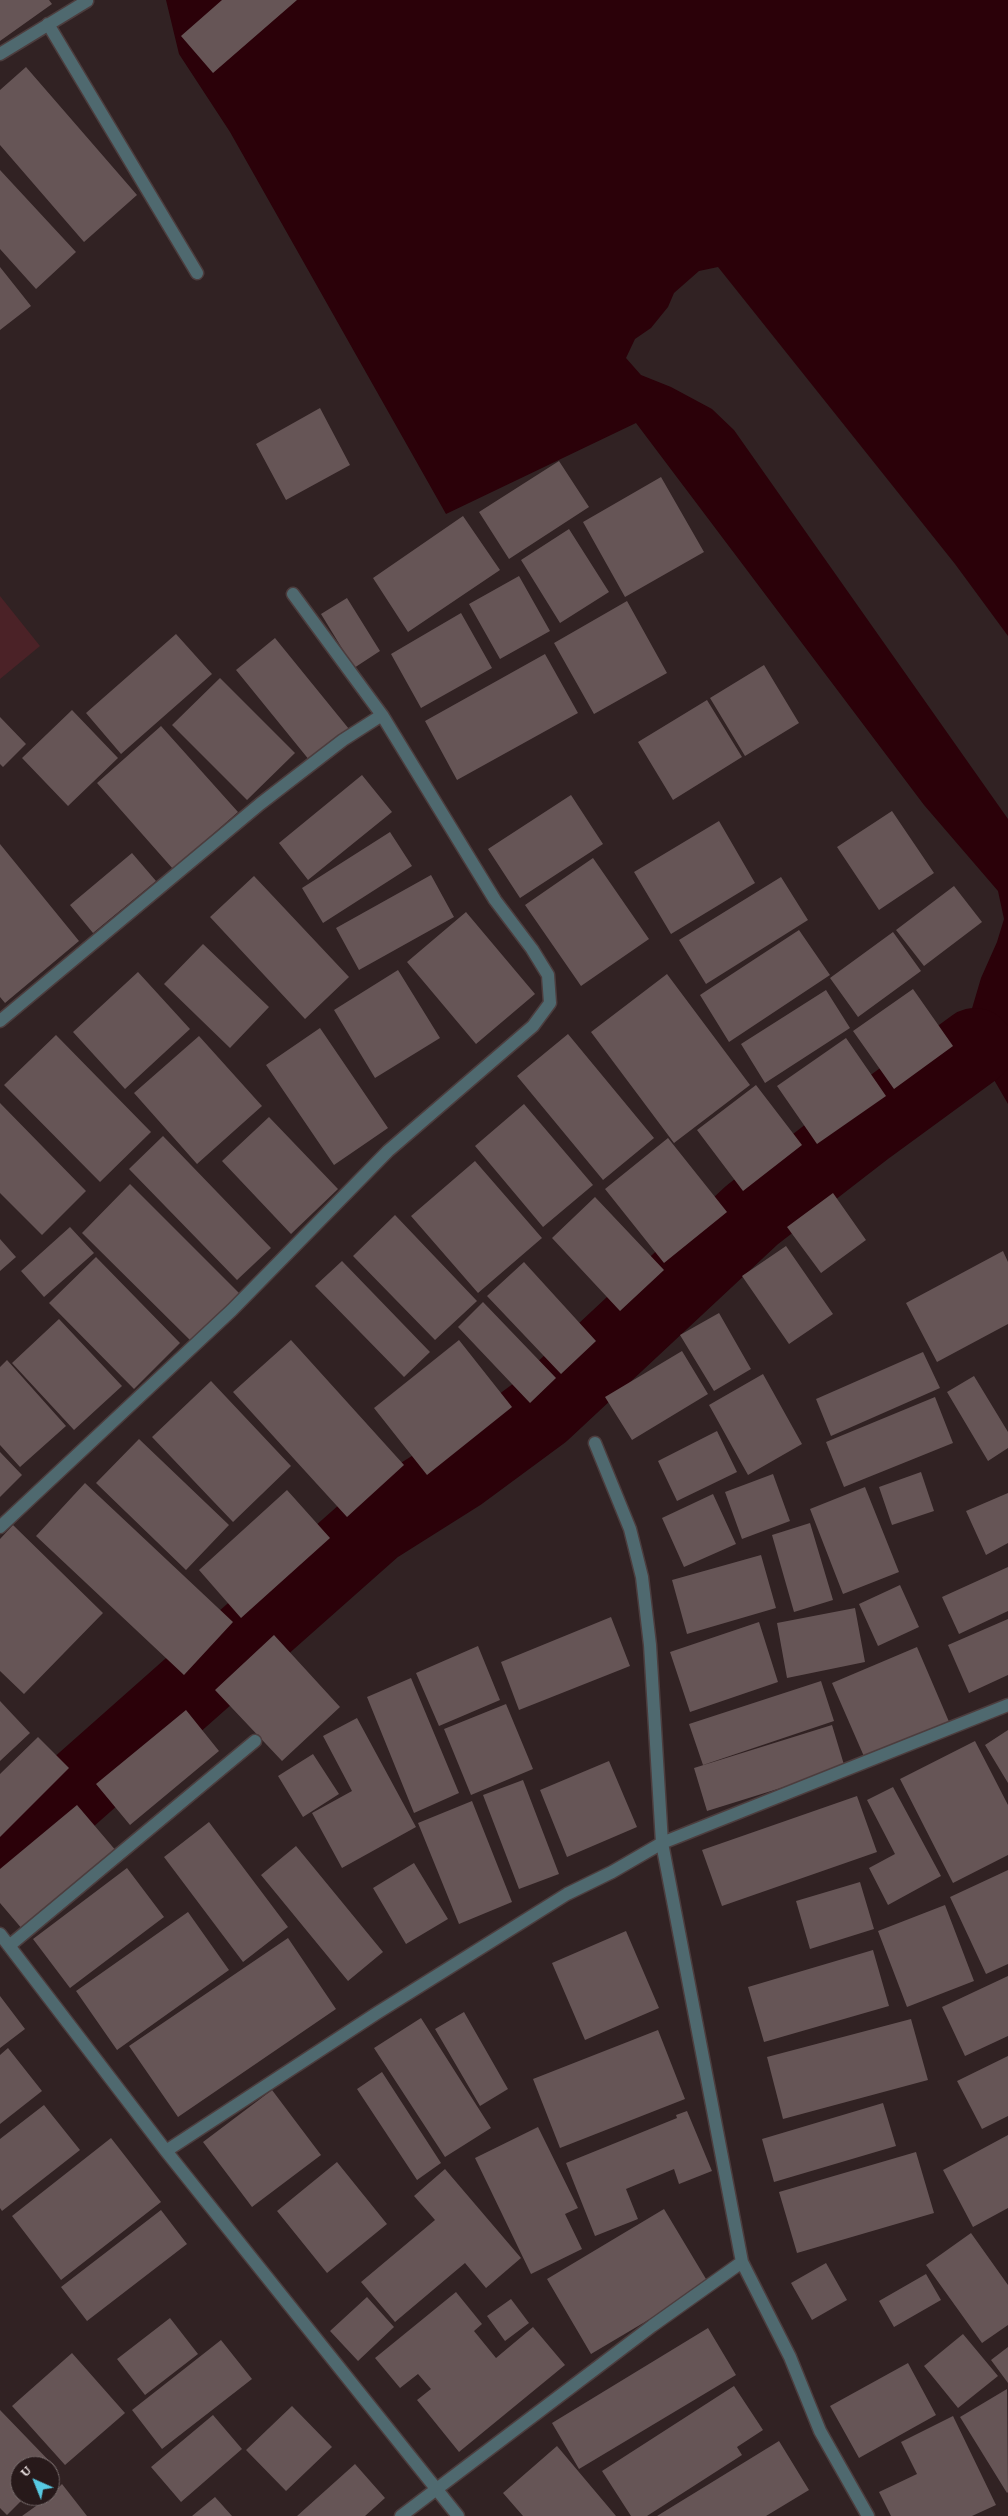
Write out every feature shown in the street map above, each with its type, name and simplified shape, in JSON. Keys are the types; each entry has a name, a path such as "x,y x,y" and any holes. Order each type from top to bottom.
{"street":[{"path":"0,54 87,1"},
{"path":"48,24 197,273"},
{"path":"0,1527 232,1310 388,1151 533,1026 550,1003 548,974 532,949 495,900 382,715 293,594"},
{"path":"0,1021 260,804 343,740 382,715"},
{"path":"595,1443 630,1529 642,1577 650,1645 662,1843 742,2262 790,2357 820,2431 868,2516"},
{"path":"166,2151 377,2013 567,1894 612,1872 662,1843 1008,1705"},
{"path":"9,1946 256,1741"},
{"path":"0,1934 166,2151 458,2516"},
{"path":"401,2516 652,2326 742,2262"}],"shaded area":[{"path":"166,0 1008,0 1008,1104 975,1047 968,1022 981,978 997,942 1004,919 998,891 924,805 636,423 446,514 230,132 179,54"},
{"path":"0,596 40,646 0,679"}],"pier":[{"path":"718,267 955,564 1008,636 1008,819 734,430 712,409 671,387 641,375 626,358 635,339 651,328 668,307 674,293 699,271"}],"building":[{"path":"0,0 49,0 52,4 0,41"},
{"path":"222,0 297,0 213,73 181,36"},
{"path":"26,67 137,195 84,242 0,145 0,90"},
{"path":"0,170 76,252 36,289 0,249"},
{"path":"0,267 31,306 0,330"},
{"path":"320,408 350,465 286,500 256,444"},
{"path":"559,461 589,507 509,559 479,512"},
{"path":"661,477 704,552 625,597 583,522"},
{"path":"463,516 500,570 408,632 373,578"},
{"path":"569,529 609,592 560,623 521,560"},
{"path":"519,576 550,631 500,659 469,604"},
{"path":"347,598 380,651 354,668 321,614"},
{"path":"627,601 667,673 594,714 554,643"},
{"path":"461,613 492,668 421,708 391,654"},
{"path":"176,634 212,674 121,754 86,713"},
{"path":"275,638 349,729 310,761 236,670"},
{"path":"545,654 578,713 457,780 425,721"},
{"path":"764,665 799,723 745,756 710,698"},
{"path":"220,678 295,753 247,800 172,725"},
{"path":"707,700 742,757 673,800 638,742"},
{"path":"72,710 118,758 68,806 22,758"},
{"path":"0,717 26,744 3,767 0,764"},
{"path":"161,726 238,812 173,869 97,783"},
{"path":"362,775 392,812 308,880 279,843"},
{"path":"571,795 603,844 520,898 488,849"},
{"path":"892,811 934,873 879,910 837,847"},
{"path":"719,821 755,883 671,934 634,872"},
{"path":"390,832 412,866 323,923 302,888"},
{"path":"0,844 79,941 5,1003 0,997"},
{"path":"132,853 156,881 93,933 70,905"},
{"path":"593,858 649,939 581,986 525,905"},
{"path":"431,875 454,917 359,970 336,928"},
{"path":"254,876 349,977 305,1019 210,917"},
{"path":"781,877 808,920 706,984 679,940"},
{"path":"954,886 982,922 924,966 896,930"},
{"path":"466,912 535,994 476,1044 407,962"},
{"path":"799,930 830,975 729,1042 700,995"},
{"path":"893,932 921,971 858,1017 830,978"},
{"path":"203,944 269,1007 230,1048 164,984"},
{"path":"398,970 440,1038 375,1078 334,1010"},
{"path":"138,972 190,1029 125,1089 73,1032"},
{"path":"667,974 750,1085 674,1143 591,1032"},
{"path":"913,989 953,1046 894,1089 853,1031"},
{"path":"826,990 850,1028 765,1083 741,1044"},
{"path":"320,1028 388,1128 334,1165 266,1065"},
{"path":"568,1034 654,1138 603,1180 517,1076"},
{"path":"56,1035 151,1132 100,1182 4,1085"},
{"path":"199,1036 262,1106 197,1164 134,1093"},
{"path":"846,1038 886,1096 817,1144 777,1086"},
{"path":"756,1085 802,1145 743,1191 697,1130"},
{"path":"0,1103 86,1191 42,1235 0,1193"},
{"path":"524,1104 593,1185 543,1227 475,1146"},
{"path":"269,1117 338,1189 291,1234 222,1161"},
{"path":"163,1136 271,1248 237,1280 129,1169"},
{"path":"668,1138 727,1212 664,1263 605,1189"},
{"path":"475,1161 542,1238 478,1293 411,1216"},
{"path":"130,1184 242,1296 194,1344 82,1233"},
{"path":"833,1193 866,1240 821,1273 787,1227"},
{"path":"595,1197 664,1270 620,1311 552,1238"},
{"path":"395,1215 477,1301 435,1340 353,1256"},
{"path":"70,1227 94,1253 44,1297 21,1271"},
{"path":"0,1239 16,1257 0,1271"},
{"path":"786,1246 833,1314 789,1344 742,1276"},
{"path":"1003,1251 1008,1262 1008,1324 937,1362 906,1303"},
{"path":"96,1257 180,1343 134,1389 49,1303"},
{"path":"342,1261 430,1352 404,1377 315,1286"},
{"path":"524,1262 596,1341 561,1374 487,1296"},
{"path":"483,1302 556,1378 530,1403 458,1327"},
{"path":"719,1313 751,1369 714,1391 680,1335"},
{"path":"59,1319 122,1386 74,1430 12,1363"},
{"path":"291,1340 404,1465 347,1517 233,1392"},
{"path":"459,1340 512,1407 427,1475 374,1408"},
{"path":"682,1351 708,1394 632,1440 605,1397"},
{"path":"923,1352 940,1388 831,1436 816,1399"},
{"path":"7,1360 66,1426 20,1467 0,1445 0,1367"},
{"path":"763,1374 802,1444 748,1475 709,1405"},
{"path":"974,1376 1008,1432 1008,1448 988,1461 947,1392"},
{"path":"211,1381 291,1466 233,1522 152,1437"},
{"path":"935,1397 953,1443 844,1487 826,1442"},
{"path":"717,1431 737,1472 677,1501 658,1461"},
{"path":"139,1439 229,1525 186,1570 96,1483"},
{"path":"0,1452 22,1475 0,1497"},
{"path":"921,1472 934,1511 892,1525 879,1487"},
{"path":"773,1474 790,1521 742,1539 725,1492"},
{"path":"85,1483 233,1622 184,1675 36,1536"},
{"path":"865,1487 899,1572 843,1594 810,1509"},
{"path":"287,1490 330,1538 241,1618 199,1570"},
{"path":"1008,1493 1008,1543 986,1555 966,1511"},
{"path":"713,1494 736,1544 684,1567 662,1518"},
{"path":"810,1523 833,1600 794,1612 772,1535"},
{"path":"13,1525 103,1613 24,1694 0,1671 0,1539"},
{"path":"761,1555 776,1608 687,1634 672,1580"},
{"path":"1008,1567 1008,1611 959,1634 942,1597"},
{"path":"900,1585 919,1627 878,1646 859,1604"},
{"path":"855,1608 865,1662 787,1678 777,1623"},
{"path":"611,1617 630,1666 519,1710 501,1662"},
{"path":"1008,1619 1008,1675 969,1693 948,1645"},
{"path":"759,1622 778,1682 690,1712 670,1652"},
{"path":"274,1635 340,1707 282,1761 215,1690"},
{"path":"478,1646 500,1700 439,1726 416,1673"},
{"path":"917,1647 950,1724 866,1761 832,1683"},
{"path":"411,1678 459,1793 414,1813 367,1697"},
{"path":"821,1681 834,1721 703,1765 689,1724"},
{"path":"0,1701 30,1733 0,1761"},
{"path":"506,1704 533,1769 471,1795 444,1729"},
{"path":"186,1710 219,1751 130,1825 96,1784"},
{"path":"357,1718 416,1827 342,1868 312,1813 352,1791 323,1736"},
{"path":"832,1725 845,1768 707,1811 694,1768"},
{"path":"1008,1730 1008,1783 985,1745"},
{"path":"38,1737 69,1768 0,1837 0,1774"},
{"path":"975,1741 1008,1805 1008,1855 953,1883 900,1779"},
{"path":"313,1754 339,1794 303,1817 278,1776"},
{"path":"609,1761 637,1827 567,1857 540,1790"},
{"path":"523,1780 559,1874 519,1889 483,1795"},
{"path":"893,1787 941,1876 888,1905 869,1868 895,1854 867,1800"},
{"path":"857,1796 877,1852 722,1906 702,1850"},
{"path":"472,1801 512,1902 459,1924 418,1823"},
{"path":"77,1805 117,1852 23,1930 0,1903 0,1869"},
{"path":"209,1822 288,1927 243,1962 164,1857"},
{"path":"296,1846 383,1952 348,1981 261,1875"},
{"path":"414,1863 448,1919 406,1944 373,1888"},
{"path":"127,1868 164,1917 70,1988 33,1939"},
{"path":"1008,1870 1008,1964 986,1974 950,1897"},
{"path":"860,1882 874,1929 810,1949 796,1901"},
{"path":"945,1905 974,1981 907,2007 878,1931"},
{"path":"188,1912 229,1970 117,2050 76,1991"},
{"path":"626,1931 659,2008 585,2040 552,1963"},
{"path":"288,1938 336,2009 178,2117 129,2046"},
{"path":"873,1950 889,2006 764,2042 748,1987"},
{"path":"1008,1976 1008,2036 965,2056 942,2007"},
{"path":"0,1996 25,2029 0,2048"},
{"path":"464,2012 508,2089 480,2106 435,2029"},
{"path":"421,2018 491,2128 445,2157 374,2048"},
{"path":"911,2019 928,2080 783,2119 767,2057"},
{"path":"658,2030 685,2099 560,2148 533,2079"},
{"path":"8,2048 42,2091 0,2124 0,2055"},
{"path":"1008,2056 1008,2116 982,2129 957,2081"},
{"path":"382,2072 441,2163 417,2180 357,2089"},
{"path":"272,2090 321,2155 252,2207 203,2142"},
{"path":"883,2103 896,2146 774,2182 762,2139"},
{"path":"44,2105 80,2150 2,2211 0,2208 0,2139"},
{"path":"687,2111 712,2171 679,2184 674,2169 626,2189 638,2219 595,2236 566,2163 677,2118 676,2115"},
{"path":"538,2127 578,2208 565,2214 582,2249 531,2274 475,2158"},
{"path":"1008,2135 1008,2208 973,2227 943,2170"},
{"path":"111,2138 161,2202 61,2280 12,2216"},
{"path":"916,2152 934,2213 797,2253 779,2192"},
{"path":"337,2162 387,2224 327,2273 277,2211"},
{"path":"445,2169 521,2258 486,2288 465,2263 395,2322 361,2282 435,2220 414,2196"},
{"path":"664,2209 709,2284 591,2354 547,2279"},
{"path":"161,2210 187,2244 87,2321 61,2287"},
{"path":"971,2233 1008,2285 1008,2325 982,2343 926,2265"},
{"path":"826,2263 847,2300 812,2320 791,2283"},
{"path":"926,2274 941,2300 894,2327 879,2301"},
{"path":"456,2292 482,2324 474,2331 496,2358 533,2327 565,2365 459,2452 417,2400 431,2389 418,2374 400,2388 375,2358"},
{"path":"367,2297 394,2327 358,2361 330,2331"},
{"path":"511,2299 529,2323 505,2341 487,2316"},
{"path":"170,2318 198,2354 145,2395 117,2359"},
{"path":"708,2328 736,2375 579,2469 552,2423"},
{"path":"963,2334 998,2376 958,2408 924,2366"},
{"path":"221,2340 252,2379 162,2449 132,2410"},
{"path":"1008,2347 1008,2383 991,2360"},
{"path":"72,2353 125,2413 65,2465 60,2459 60,2456 57,2456 12,2406"},
{"path":"908,2363 936,2415 859,2458 830,2406"},
{"path":"734,2386 763,2430 737,2447 742,2455 647,2516 631,2516 602,2471"},
{"path":"1007,2389 1008,2492 1007,2493 960,2417"},
{"path":"292,2406 332,2447 286,2491 246,2450"},
{"path":"0,2410 44,2456 10,2456 10,2506 16,2506 7,2515 0,2508"},
{"path":"213,2415 242,2449 181,2502 151,2467"},
{"path":"953,2416 996,2505 972,2516 891,2516 879,2492 917,2474 901,2442"},
{"path":"779,2441 809,2490 766,2516 657,2516"},
{"path":"557,2446 616,2516 523,2516 503,2493"},
{"path":"355,2464 385,2498 365,2516 297,2516"},
{"path":"62,2484 87,2516 22,2516 36,2506 60,2506 60,2486"},
{"path":"215,2497 232,2516 192,2516"}],"waterway":[{"path":"0,1860 50,1813 374,1526 458,1473 542,1411 752,1215 867,1126 975,1047"}]}
